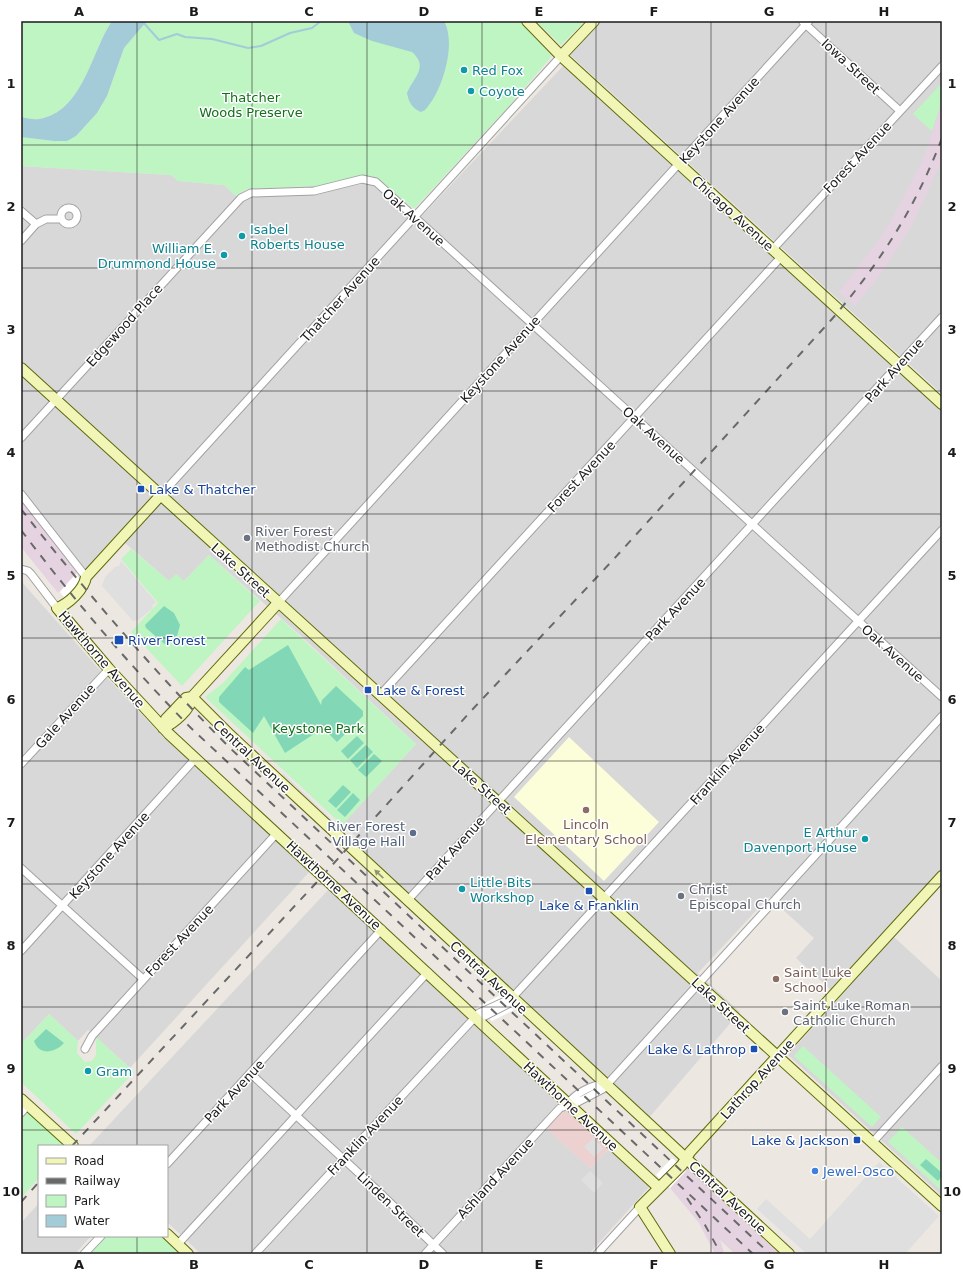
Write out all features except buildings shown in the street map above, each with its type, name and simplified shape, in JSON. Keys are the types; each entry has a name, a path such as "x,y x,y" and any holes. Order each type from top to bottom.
{"street":[{"name":"Chicago Avenue","path":"527,21 561,56 942,404"},
{"name":"Thatcher Avenue","path":"58,608 60,601 80,578 86,577 594,21"},
{"name":"Iowa Street","path":"806,22 900,111"},
{"name":"Keystone Avenue","path":"163,728 172,724 191,703 192,697 679,164 806,22"},
{"name":"Forest Avenue","path":"773,249 942,66"},
{"name":"Oak Avenue","path":"362,179 376,182 942,697"},
{"name":"Edgewood Place","path":"21,438 240,198 251,193 314,191 362,179"},
{"path":"21,211 36,224"},
{"path":"21,241 36,224 46,219 61,218"},
{"name":"Forest Avenue","path":"380,695 781,257"},
{"name":"Park Avenue","path":"407,901 942,317"},
{"name":"Lake Street","path":"21,368 942,1206"},
{"path":"21,494 86,577"},
{"name":"Franklin Avenue","path":"255,1254 475,1017 483,1017 510,1004 512,998 942,530"},
{"name":"Hawthorne Avenue","path":"23,569 31,574 109,669 163,728 428,972 658,1187"},
{"name":"Gale Avenue","path":"21,764 109,669"},
{"name":"Central Avenue","path":"192,697 230,735 407,901 789,1254"},
{"name":"Ashland Avenue","path":"424,1254 560,1108 603,1089 605,1084 942,716"},
{"name":"Keystone Avenue","path":"21,951 196,758"},
{"name":"Forest Avenue","path":"84,1049 92,1036 277,833"},
{"path":"21,868 143,979"},
{"name":"Lathrop Avenue","path":"597,1254 658,1187 664,1184 677,1170 685,1157 940,883"},
{"name":"Park Avenue","path":"168,1163 382,930"},
{"path":"178,1244 428,972"},
{"path":"872,1143 942,1066"},
{"name":"Linden Street","path":"250,1073 443,1254"},
{"path":"21,1113 25,1102 72,1145"},
{"path":"640,1207 670,1254"},
{"path":"168,1235 188,1254"},
{"path":"84,1254 100,1237"}],"shaded area":[{"path":"601,21 942,21 942,394 569,54"},
{"path":"563,66 942,411 942,870 832,991 796,958 814,938 769,897 698,973 740,1012 648,1119 359,853 366,845 342,825 416,744 301,636 209,555 184,581 169,581 117,536 85,571 21,488 21,166 171,175 179,181 224,185 242,201 251,197 315,194 366,183 373,185 415,223"},
{"path":"942,101 942,160 912,225 882,272 855,306 839,292 881,237 896,212 926,153"},
{"path":"21,499 77,572 58,593 21,547"},
{"path":"121,561 156,602 152,606 153,608 138,620 133,621 102,586 105,577 115,567 119,566"},
{"path":"21,581 99,669 164,738 311,870 130,1068 88,1030 78,1041 49,1014 21,1044"},
{"name":"Lincoln Elementary School","path":"569,737 659,822 604,881 514,797"},
{"path":"283,773 332,820 330,826 281,780"},
{"path":"329,889 558,1103 541,1123 590,1168 611,1147 648,1183 649,1187 589,1254 201,1254 168,1223 168,1145 90,1145"},
{"path":"894,937 942,981 942,1196 788,1055"},
{"path":"569,1110 611,1147 590,1168 546,1128 563,1111"},
{"path":"593,1138 603,1148 595,1157 584,1147"},
{"path":"879,1162 939,1216 905,1254 807,1254 757,1209 766,1199 810,1239"},
{"path":"688,1168 780,1254 735,1254 720,1240 724,1252 715,1254 699,1223 670,1188"},
{"path":"590,1171 603,1183 594,1193 581,1180"},
{"path":"38,1204 38,1237 90,1237 75,1254 21,1254 21,1223"}],"green space":[{"path":"21,21 112,21 76,93 66,105 54,114 39,119 21,117"},
{"name":"Thatcher Woods Preserve","path":"147,21 519,21 551,55 551,57 509,106 414,209 377,178 366,175 316,186 247,189 236,196 224,185 178,181 171,175 21,166 21,137 54,141 76,136 97,113 107,96 124,48"},
{"path":"536,21 585,21 561,45"},
{"path":"942,83 942,101 932,131 913,114"},
{"path":"131,549 169,581 176,574 184,581 209,555 260,601 182,686 131,632 158,603 121,559"},
{"path":"164,606 174,613 180,625 177,636 167,646 146,628 145,625"},
{"name":"Keystone Park","path":"281,619 416,744 342,825 205,697 223,683"},
{"path":"288,645 321,705 322,700 336,686 363,711 363,716 337,742 323,728 285,753 264,716 253,733 219,702 219,697 245,667 249,670"},
{"path":"357,736 364,743 348,759 341,751"},
{"path":"366,745 373,752 357,768 350,760"},
{"path":"374,754 382,761 366,777 358,770"},
{"path":"343,785 351,792 336,808 328,801"},
{"path":"353,793 360,800 345,817 337,810"},
{"path":"49,1014 78,1041 77,1053 85,1062 92,1061 96,1055 96,1037 134,1072 76,1134 21,1082 21,1044"},
{"path":"46,1029 64,1043 52,1051 43,1051 36,1046 34,1041"},
{"path":"803,1046 881,1117 872,1127 794,1056"},
{"path":"26,1114 30,1114 65,1145 38,1145 38,1179 21,1198 21,1119"},
{"path":"902,1127 942,1163 942,1191 888,1142"},
{"path":"926,1159 942,1173 942,1176 938,1181 920,1165"},
{"path":"105,1237 162,1237 180,1254 90,1254"}],"water":[{"path":"112,21 147,21 124,48 107,96 97,113 76,136 67,141 21,137 21,117 39,119 54,114 66,105 76,93"},
{"path":"348,21 444,21 448,31 449,42 446,67 437,92 425,110 421,112 415,109 410,102 407,93 420,67 417,57 412,52 372,41 354,33"}],"pier":[{"path":"76,574 88,590 72,607 60,592"},
{"path":"499,996 514,1010 492,1021 476,1007"},
{"path":"672,1158 686,1171 670,1188 656,1175"}],"waterway":[{"path":"142,21 159,40 177,34 185,37 212,39 248,48 261,46 290,33 312,28 321,21"}],"railway":[{"path":"73,1145 316,883 471,711 613,560 832,319 866,277 895,233 921,188 942,138"},
{"path":"21,509 71,571 149,662 231,749 770,1254"},
{"path":"21,530 61,582 103,632 146,681 191,728 753,1254"},
{"path":"21,1202 38,1183"},
{"path":"687,1198 705,1225 721,1254"}],"place":[{"name":"Red Fox","path":"464,70"},
{"name":"Coyote","path":"471,91"},
{"name":"Isabel Roberts House","path":"242,236"},
{"name":"William E. Drummond House","path":"224,255"},
{"name":"Lake & Thatcher","path":"141,489"},
{"name":"River Forest Methodist Church","path":"247,538"},
{"name":"River Forest","path":"119,640"},
{"name":"Lake & Forest","path":"368,690"},
{"name":"Lincoln Elementary School","path":"586,810"},
{"name":"River Forest Village Hall","path":"413,833"},
{"name":"E Arthur Davenport House","path":"865,839"},
{"name":"Little Bits Workshop","path":"462,889"},
{"name":"Lake & Franklin","path":"589,891"},
{"name":"Christ Episcopal Church","path":"681,896"},
{"name":"Saint Luke School","path":"776,979"},
{"name":"Saint Luke Roman Catholic Church","path":"785,1012"},
{"name":"Lake & Lathrop","path":"754,1049"},
{"name":"Gram","path":"88,1071"},
{"name":"Lake & Jackson","path":"857,1140"},
{"name":"Jewel-Osco","path":"815,1171"}]}
